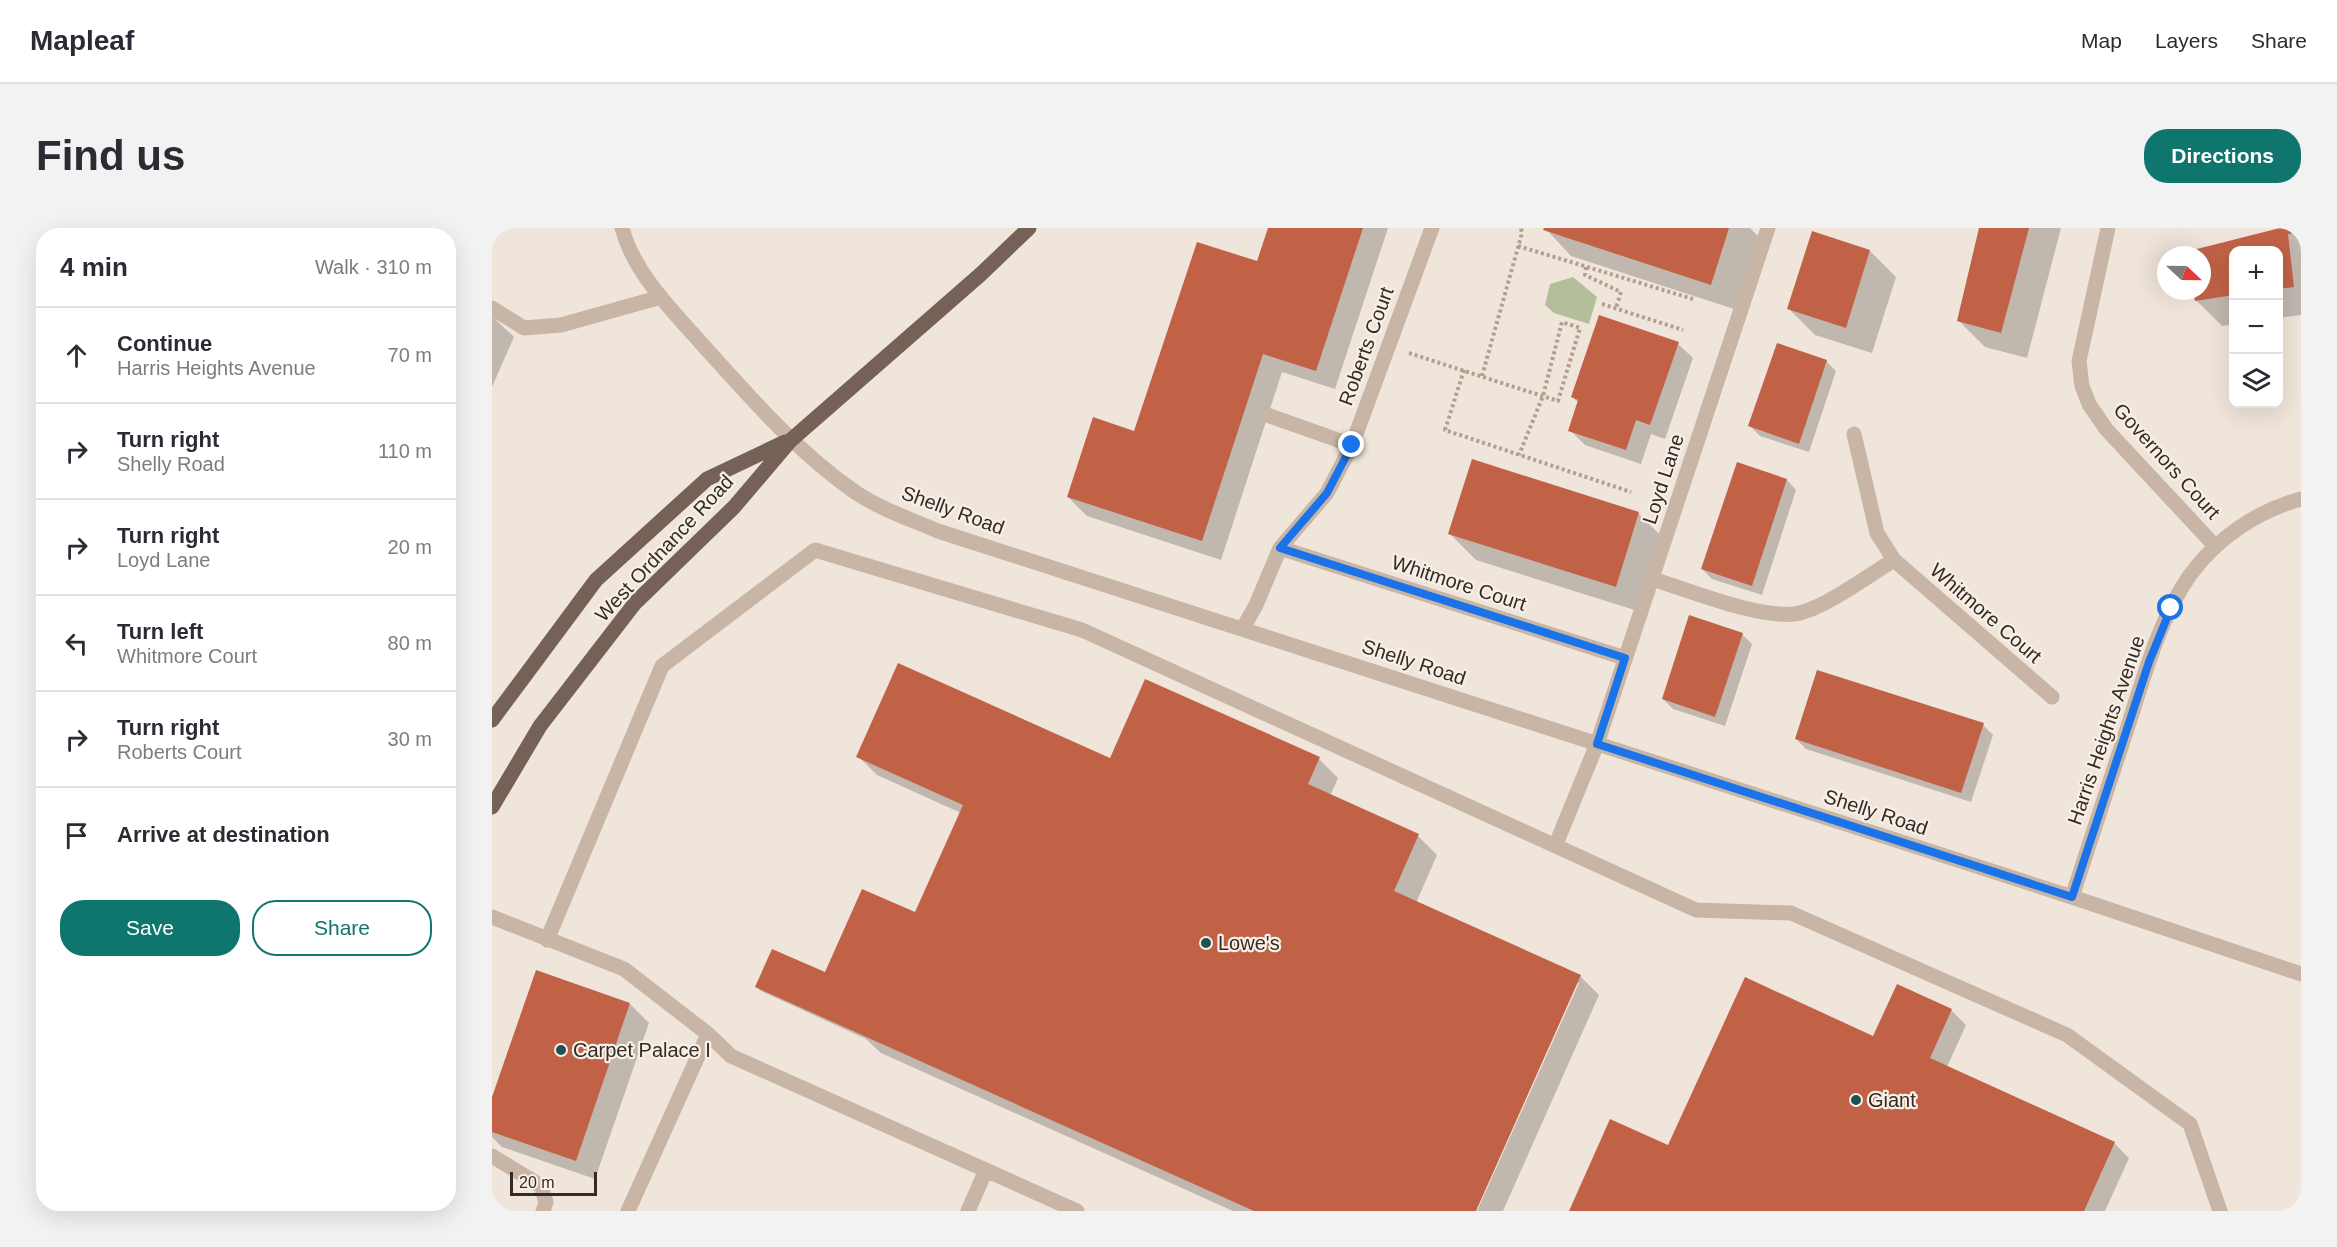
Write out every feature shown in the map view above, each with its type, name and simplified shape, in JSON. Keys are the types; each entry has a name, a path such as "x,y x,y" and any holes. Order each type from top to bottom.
{"main road":[{"name":"West Ordnance Road","path":"492,807 540,726 635,603 734,507 791,440 981,274 1029,228"},
{"name":"West Ordnance Road","path":"492,720 596,580 707,478 791,440"}],"street":[{"name":"Shelly Road","path":"622,228 627,249 661,297 791,440 856,492 895,513 949,534 2072,897 2301,974"},
{"name":"Roberts Court","path":"1243,628 1256,605 1280,548 1327,493 1352,445 1432,228"},
{"name":"Loyd Lane","path":"1556,844 1597,744 1768,228"},
{"name":"Governors Court","path":"2108,228 2079,362 2082,386 2089,404 2106,429 2215,546"},
{"path":"492,308 524,328 561,325 661,297"},
{"path":"1267,415 1352,445"},
{"name":"Whitmore Court","path":"1854,434 1877,533 1894,560 2052,697"},
{"name":"Harris Heights Avenue","path":"2072,897 2149,662 2171,608 2190,576 2215,546 2250,520 2282,504 2301,498"},
{"name":"Whitmore Court","path":"1280,548 1625,658"},
{"path":"546,940 662,666 815,550 1082,630 1556,844 1696,910 1791,913 2067,1035 2190,1124 2220,1211"},
{"path":"1652,579 1749,608 1775,614 1795,614 1817,606 1894,560"},
{"path":"492,917 624,969 708,1034 731,1056 1077,1211"},
{"path":"628,1211 708,1034"},
{"path":"492,1156 541,1186 546,1202 543,1211"},
{"path":"968,1211 986,1170"}],"path":[{"path":"1482,376 1521,228"},
{"path":"1518,246 1693,299"},
{"path":"1586,267 1585,275 1621,292 1616,308"},
{"path":"1602,304 1683,330"},
{"path":"1405,352 1464,370 1544,396 1558,401 1580,328 1562,322 1544,396 1519,454"},
{"path":"1464,370 1445,430 1631,492"}],"green space":[{"path":"1573,277 1597,297 1589,324 1554,313 1545,305 1550,284"}],"building":[{"path":"1268,228 1363,228 1316,371 1263,354 1202,541 1067,497 1093,417 1134,431 1197,242 1257,261"},
{"path":"1544,228 1729,228 1711,285 1543,230"},
{"path":"1979,228 2029,228 2001,333 1957,321"},
{"path":"2280,228 2301,228 2301,233 2288,234 2294,287 2283,288 2283,246 2229,246 2229,296 2211,299 2211,246 2209,246"},
{"path":"1812,231 1870,250 1846,328 1787,309"},
{"path":"1599,315 1679,342 1650,425 1636,420 1626,450 1568,431 1578,400 1571,397"},
{"path":"1777,343 1827,360 1799,444 1748,426"},
{"path":"1472,459 1639,512 1616,587 1448,534"},
{"path":"1737,462 1787,479 1752,586 1701,569"},
{"path":"1689,615 1743,633 1715,717 1662,699"},
{"name":"Lowe's","path":"898,663 1110,758 1145,679 1320,757 1308,784 1419,834 1394,891 1581,975 1476,1211 1254,1211 755,987 772,949 825,972 862,889 915,912 963,805 856,757"},
{"path":"1817,670 1984,723 1961,793 1795,739"},
{"name":"Carpet Palace I","path":"536,970 630,1003 576,1161 492,1132 492,1097"},
{"name":"Giant","path":"1745,977 1873,1036 1897,984 1952,1009 1930,1058 2115,1142 2084,1211 1569,1211 1610,1119 1668,1145"}],"place":[{"name":"Lowe's","path":"1206,943"},
{"name":"Carpet Palace I","path":"561,1050"},
{"name":"Giant","path":"1856,1100"}],"route":[{"path":"1352,445 1327,493 1280,548 1625,658 1597,744 2072,897 2149,662 2171,608"}]}
